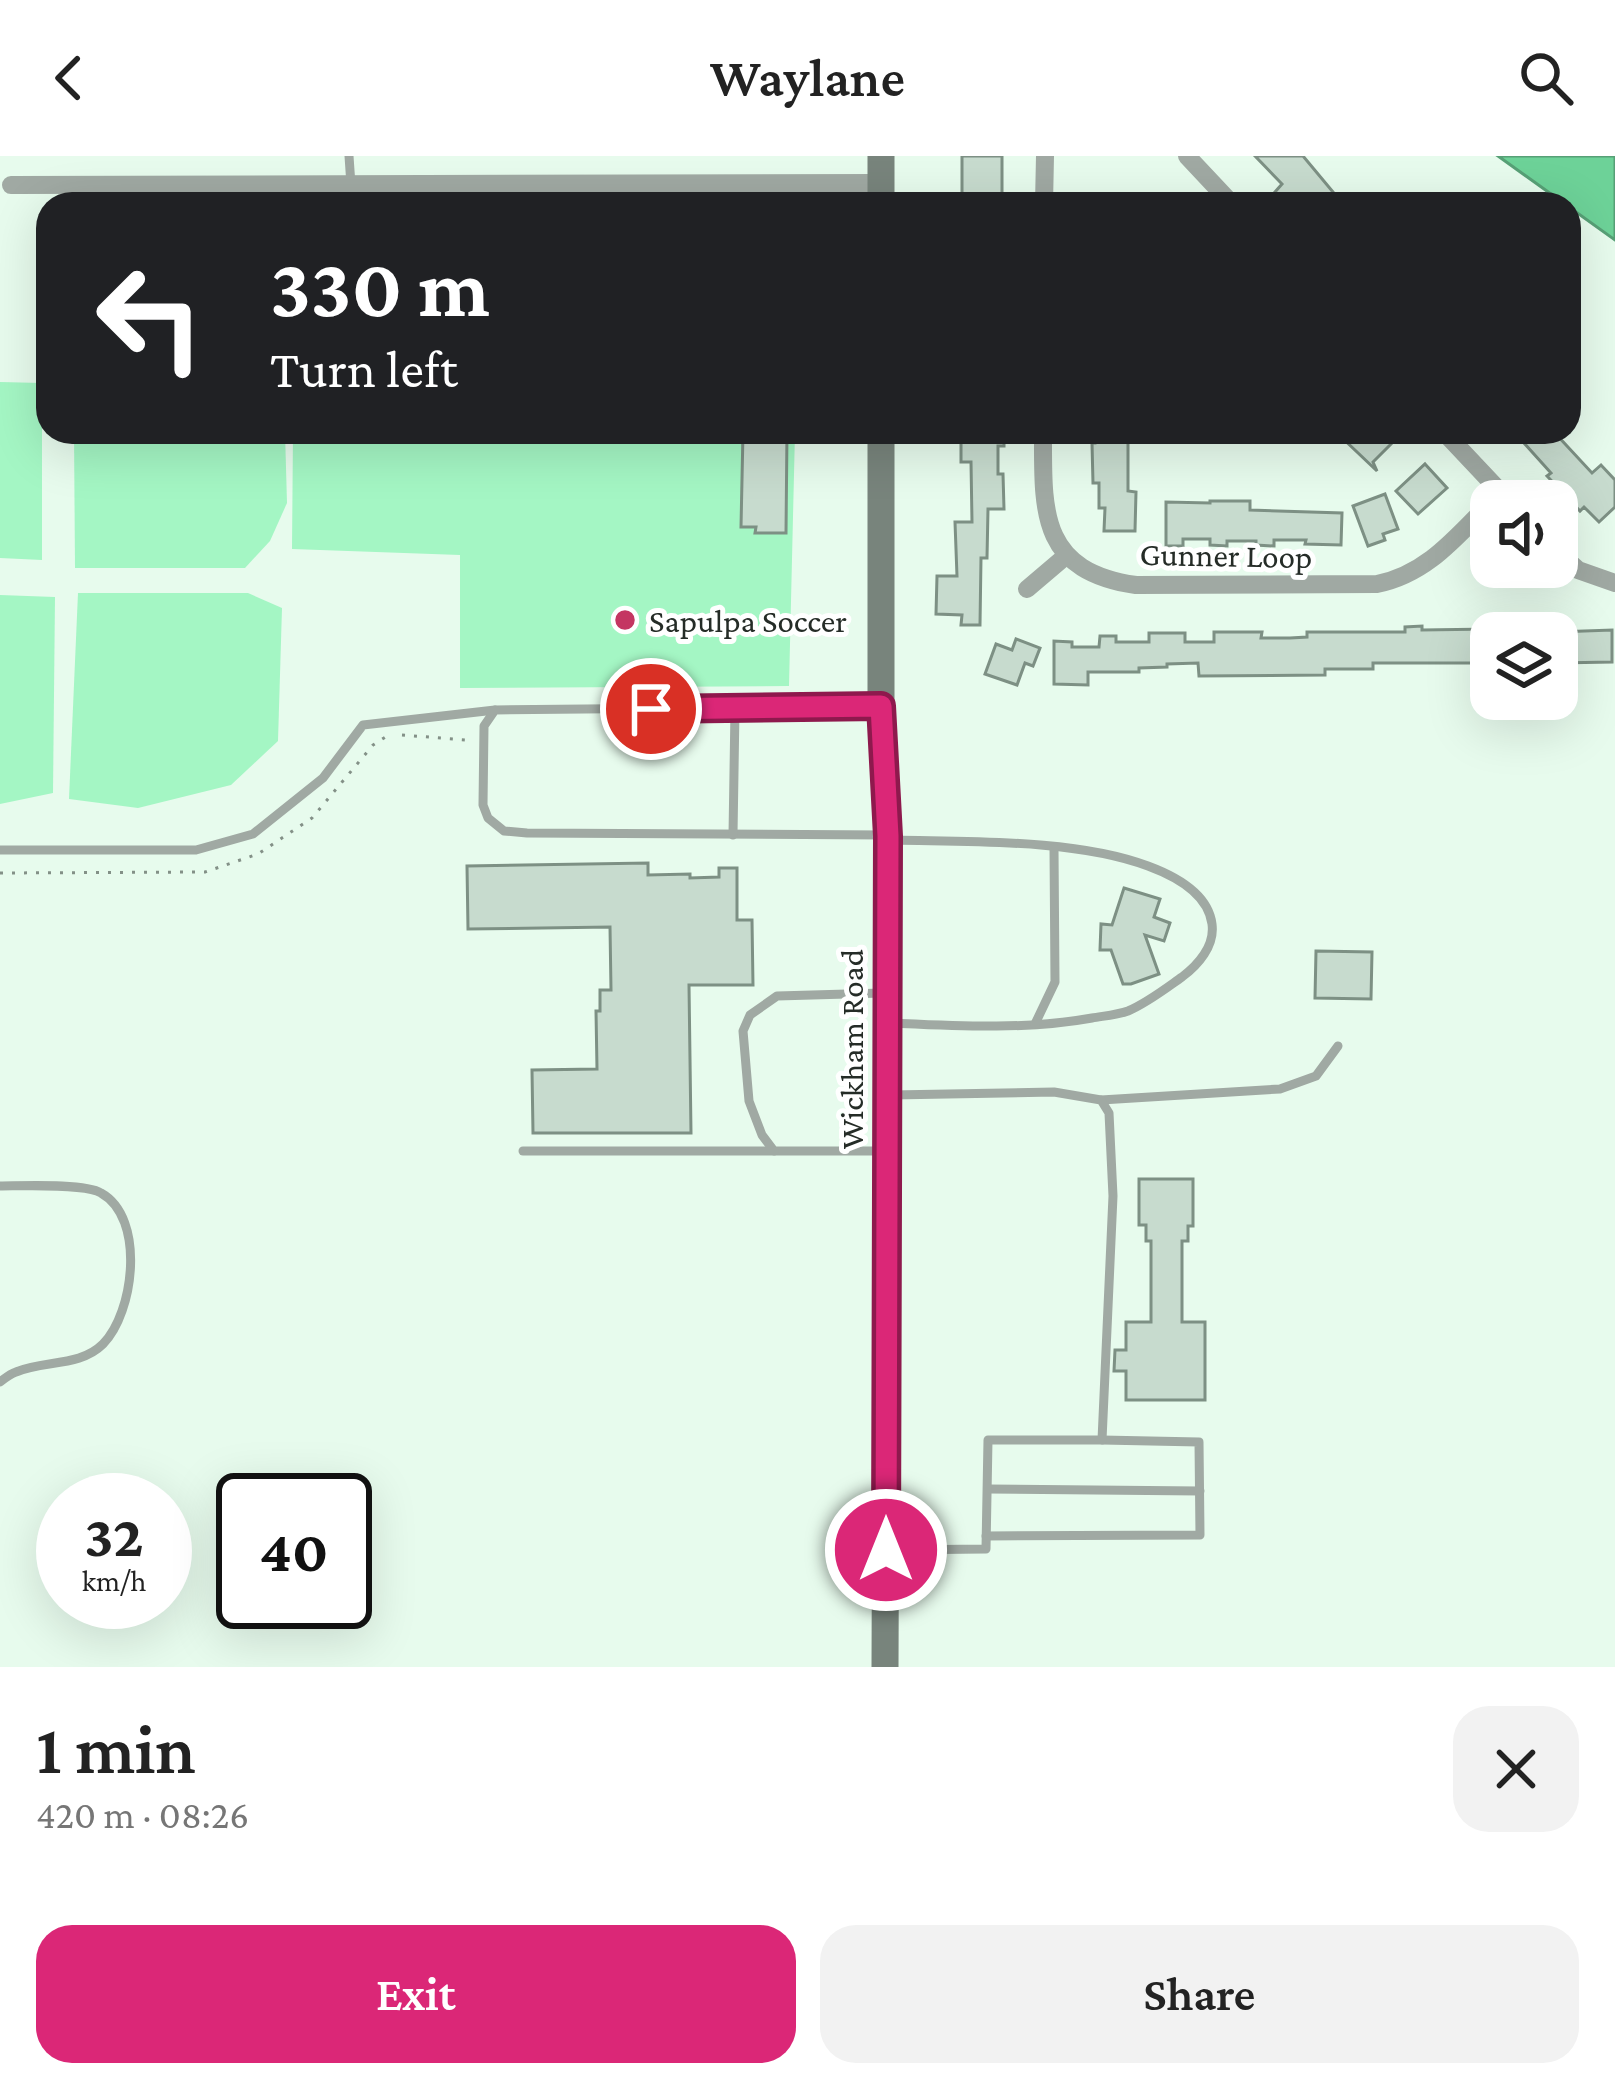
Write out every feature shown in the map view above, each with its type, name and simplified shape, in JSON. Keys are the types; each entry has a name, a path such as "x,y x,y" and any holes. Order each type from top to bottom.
{"street":[{"path":"1044,192 1045,156"},
{"path":"1187,156 1221,192"},
{"path":"11,185 881,181"},
{"name":"Wickham Road","path":"881,444 881,706 888,838 885,1667"},
{"path":"1027,589 1066,555 1043,501 1043,444"},
{"path":"1454,444 1483,480"},
{"name":"Gunner Loop","path":"1066,555 1097,576 1136,585 1377,584 1397,580 1433,560 1470,525"},
{"path":"1578,570 1615,583"}],"lane":[{"path":"349,156 352,185"},
{"path":"0,850 196,850 253,834 323,778 363,725 494,710 881,706"},
{"path":"733,835 735,709"},
{"path":"494,710 484,726 483,805 488,818 504,831 888,838 1054,848 1148,866 1185,884 1206,902 1214,927 1198,965 1126,1012 1072,1022 977,1027 887,1023"},
{"path":"1035,1024 1055,982 1054,848"},
{"path":"774,1151 749,1101 743,1031 750,1015 777,996 887,993"},
{"path":"886,1095 1054,1091 1101,1100 1280,1089 1316,1076 1338,1046"},
{"path":"1101,1100 1109,1113 1113,1196 1102,1440"},
{"path":"523,1151 886,1151"},
{"path":"0,1186 100,1191 116,1207 130,1239 130,1282 116,1329 100,1348 71,1361 17,1371 0,1382"},
{"path":"886,1550 986,1549 986,1536 988,1489 988,1440 1199,1442 1200,1535 986,1536"},
{"path":"988,1489 1200,1491"}],"shaded area":[{"path":"1498,156 1615,156 1615,240 1581,216 1581,192 1548,192"},
{"path":"0,382 36,383 36,444 42,444 42,560 0,558"},
{"path":"74,444 285,444 287,503 270,541 245,568 75,568"},
{"name":"Sapulpa Soccer","path":"293,444 795,444 789,686 460,688 460,555 292,549"},
{"path":"78,593 248,593 282,608 278,741 231,785 138,808 69,799"},
{"path":"0,595 55,597 53,793 0,804"}],"building":[{"path":"962,156 1002,156 1002,192 962,192"},
{"path":"1255,156 1303,156 1333,192 1275,192 1282,184"},
{"path":"743,444 787,444 786,533 755,533 756,527 741,527"},
{"path":"961,444 1004,444 998,446 998,474 1003,474 1004,509 988,509 987,558 981,558 980,625 961,625 962,615 936,614 937,576 957,576 955,522 972,522 971,462 961,462"},
{"path":"1092,444 1128,444 1128,491 1136,492 1135,531 1104,531 1105,508 1099,508 1099,483 1093,483"},
{"path":"1349,444 1391,444 1373,462 1377,471"},
{"path":"1525,444 1565,444 1592,473 1601,465 1615,480 1615,507 1599,522 1584,507 1578,509 1578,480 1547,476 1551,473"},
{"path":"1425,464 1447,488 1418,514 1396,491"},
{"path":"1385,494 1398,529 1368,546 1353,506"},
{"path":"1250,501 1250,510 1342,513 1341,545 1274,540 1274,546 1227,541 1227,546 1210,545 1210,539 1183,539 1183,546 1166,546 1166,502"},
{"path":"1405,627 1470,629 1470,663 1373,663 1373,669 1325,669 1325,675 1199,676 1198,663 1167,664 1139,668 1139,672 1088,672 1088,685 1054,684 1054,641 1099,647 1100,636 1116,636 1116,642 1149,642 1149,633 1185,633 1185,642 1214,642 1214,632 1262,632 1261,638 1290,638 1307,637 1307,632 1405,632"},
{"path":"1612,630 1612,662 1578,663 1578,631"},
{"path":"1016,639 1040,648 1033,666 1025,663 1017,685 985,674 996,644 1012,650"},
{"path":"648,863 648,875 690,874 690,878 719,877 719,868 737,868 737,920 752,920 753,985 689,985 691,1133 533,1133 532,1070 597,1069 596,1011 600,1011 600,990 611,990 610,927 468,929 467,866"},
{"path":"1124,888 1160,899 1154,917 1170,923 1164,941 1145,935 1159,974 1131,984 1123,984 1111,950 1100,950 1101,924 1112,925"},
{"path":"1316,951 1372,952 1371,999 1315,998"},
{"path":"1139,1179 1193,1179 1193,1226 1188,1226 1188,1241 1182,1241 1182,1322 1205,1322 1205,1400 1126,1400 1126,1371 1114,1371 1115,1350 1126,1350 1126,1322 1151,1322 1151,1241 1146,1241 1146,1225 1139,1225"}],"place":[{"name":"Sapulpa Soccer","path":"625,620"}],"route":[{"path":"651,709 881,706 888,836 886,1550"}]}
